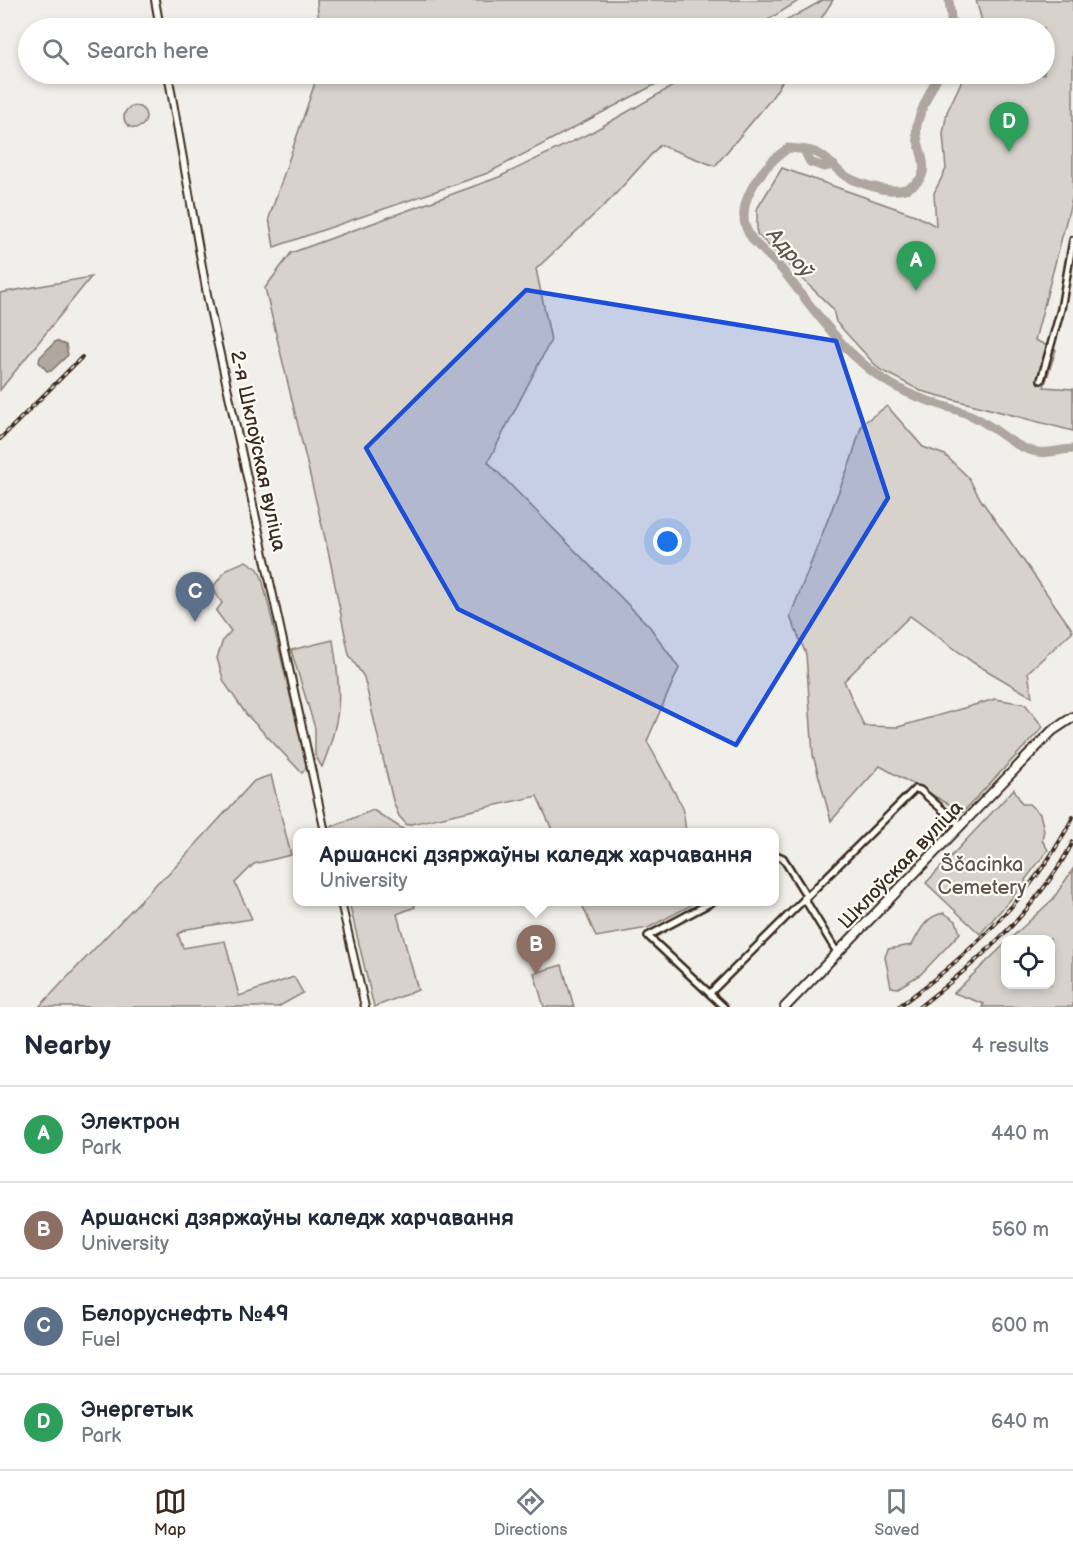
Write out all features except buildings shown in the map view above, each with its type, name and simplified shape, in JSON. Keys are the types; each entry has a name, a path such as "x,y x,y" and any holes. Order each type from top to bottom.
{"main road":[{"name":"Шклоўская вуліца","path":"785,1007 1039,744 1057,727 1073,717"}],"street":[{"path":"155,0 158,18"},
{"name":"2-я Шклоўская вуліца","path":"170,84 208,300 324,828"},
{"path":"1041,380 1061,309 1073,240"},
{"path":"710,993 915,789 920,790 961,826"},
{"path":"779,856 783,858 838,954"},
{"path":"342,906 365,1007"},
{"path":"704,906 648,936 724,1007"}],"highlighted area":[{"path":"526,290 836,341 888,498 736,745 458,609 366,448"}],"green space":[{"path":"317,0 800,0 771,18 318,18"},
{"path":"823,0 833,0 821,18 791,18"},
{"path":"976,0 1073,0 1073,195 1035,340 1056,350 1044,387 1073,389 1073,431 921,391 879,369 836,322 833,309 757,234 757,209 782,168 915,215 936,226 934,193 946,169 943,134 947,112 960,84 1055,84 1055,18 981,18"},
{"path":"315,84 656,84 488,173 274,247 269,218"},
{"path":"676,84 781,84 771,99 715,166 660,145 611,199 536,269 551,340 488,462 650,627 679,668 647,741 683,808 686,828 551,828 537,796 407,825 399,816 393,801 364,677 349,655 329,555 265,288 291,253 499,177 592,132"},
{"path":"131,106 139,106 146,113 146,121 139,128 131,128 124,121 124,113"},
{"path":"91,277 0,390 0,293"},
{"path":"887,406 923,447 945,455 968,477 981,500 1073,631 1028,672 1032,697 974,663 910,616 844,681 864,726 898,727 995,699 1025,704 1043,727 963,812 880,766 831,821 813,755 806,654 790,617 851,460 862,424"},
{"path":"246,561 258,569 262,578 306,762 306,768 302,773 246,714 224,682 217,658 223,640 231,631 216,611 222,603 212,588 227,569"},
{"path":"333,640 339,690 337,718 322,767 315,755 315,728 291,650"},
{"path":"271,775 291,855 254,864 235,883 252,919 187,929 178,934 183,948 225,941 239,996 294,977 303,993 278,1007 39,1007 159,881 167,876 254,781"},
{"name":"Ščacinka Cemetery","path":"1014,789 1022,804 1029,804 1040,814 1044,830 1042,840 1048,850 1025,880 1026,882 980,934 926,883"},
{"path":"373,810 401,828 331,828"},
{"path":"1073,869 1073,1007 982,1007 984,1004 954,993 1001,948 1001,989 1055,989 1055,935 1014,935 1053,899"},
{"path":"350,906 415,906 397,914 418,990 374,1007"},
{"path":"583,906 689,906 648,928 596,937"},
{"path":"944,913 956,921 960,933 921,974 898,988 891,987 885,957 888,949 912,945 928,920"},
{"path":"562,965 574,1007 544,1007 534,973"}],"shaded area":[{"path":"56,341 66,345 68,355 51,371 47,371 39,362 40,357"}],"waterway":[{"name":"Адроў","path":"949,0 951,18"},
{"name":"Адроў","path":"934,84 917,125 916,133 924,166 923,174 918,181 903,189 877,188 844,175 816,152 788,148 768,165 751,189 744,215 746,228 753,240 780,268 838,340 869,369 887,382 914,395 978,419 1028,450 1050,452 1073,449"},
{"path":"804,150 810,162 824,167 834,165"}],"railway":[{"path":"0,439 82,357"},
{"path":"898,1007 949,967 997,922 1039,872 1073,817"},
{"path":"919,1007 985,953 1005,933 1042,890 1059,867 1073,842"}],"place":[{"name":"Энергетык","path":"1009,152"},
{"name":"Электрон","path":"916,291"},
{"name":"Белоруснефть №49","path":"195,622"},
{"name":"Аршанскі дзяржаўны каледж харчавання","path":"536,975"}]}
